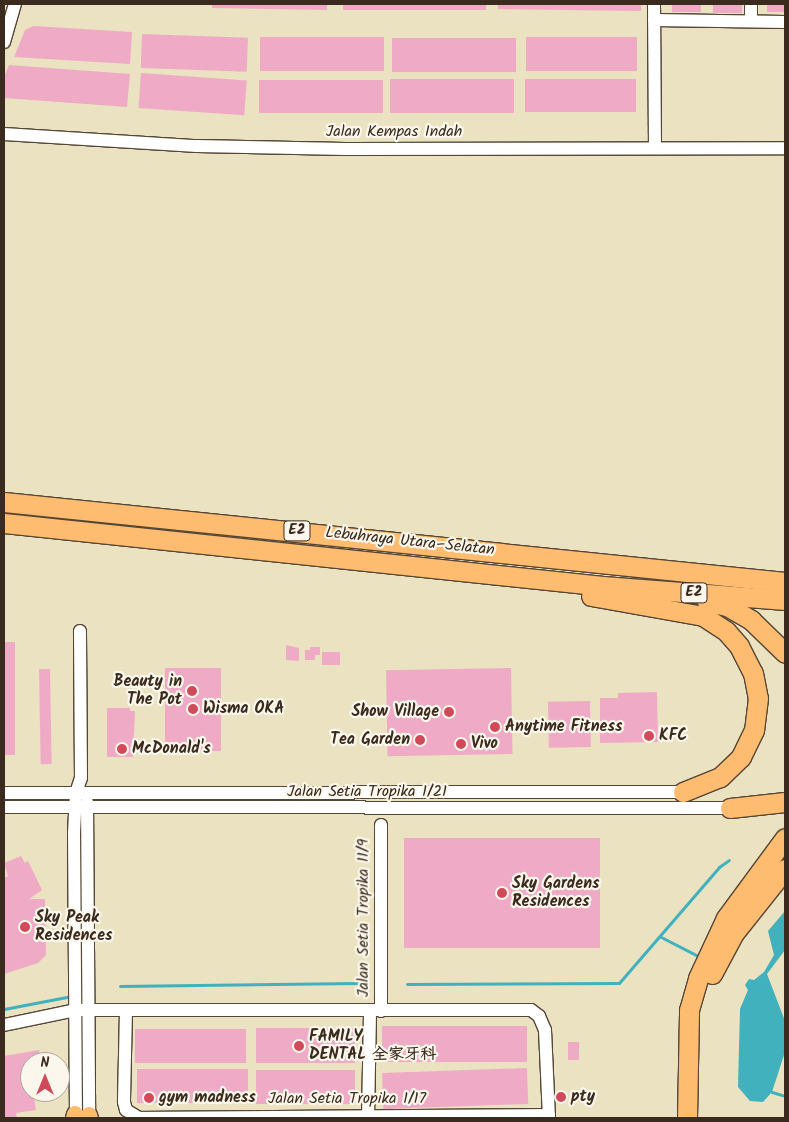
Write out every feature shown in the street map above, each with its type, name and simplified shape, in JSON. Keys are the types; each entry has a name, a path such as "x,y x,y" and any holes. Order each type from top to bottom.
{"highway":[{"path":"4,491 132,515"},
{"name":"Lebuhraya Utara–Selatan","path":"4,502 785,582"},
{"name":"Lebuhraya Utara–Selatan","path":"4,523 603,586 785,600"},
{"path":"462,572 546,590 673,608 703,616 726,630 739,646 753,673 758,698 754,730 741,757 720,777 683,792"},
{"path":"603,586 726,606 751,620 785,653"},
{"path":"730,808 785,802"},
{"path":"692,1115 689,1010 698,978 726,918 785,838"},
{"path":"692,1115 701,1017 708,983 734,933 785,869"}],"street":[{"path":"4,42 15,4"},
{"path":"654,4 655,148"},
{"path":"751,4 751,22"},
{"path":"654,20 785,22"},
{"name":"Jalan Kempas Indah","path":"4,134 197,146 345,149 785,148"},
{"path":"80,631 82,1117"},
{"path":"81,778 110,793"},
{"path":"58,793 81,778"},
{"path":"380,792 380,808"},
{"name":"Jalan Setia Tropika 1/21","path":"4,793 683,792"},
{"name":"Jalan Setia Tropika 1/21","path":"4,807 54,809 730,808"},
{"name":"Jalan Setia Tropika 11/9","path":"368,1116 375,1011 381,825 374,818 380,808"},
{"path":"54,809 69,820 80,833"},
{"path":"80,833 92,822 112,809"},
{"path":"4,1025 82,1010 531,1010 543,1022 545,1030 549,1116"},
{"name":"Jalan Setia Tropika 1/17","path":"126,1011 124,1102 126,1110 139,1118 549,1116"}],"water":[{"path":"785,911 785,950 767,974 785,1021 784,1055 772,1092 763,1102 750,1101 738,1087 740,1009 748,990 745,985 749,979 754,980 764,972 774,955 768,931"}],"building":[{"path":"212,4 327,4 327,10 212,8"},
{"path":"343,4 486,4 486,10 343,10"},
{"path":"498,4 641,4 641,11 498,9"},
{"path":"672,4 701,4 701,12 672,12"},
{"path":"713,4 742,4 742,13 713,13"},
{"path":"767,4 785,4 785,12 767,12"},
{"path":"33,26 132,32 130,64 14,57 25,30"},
{"path":"142,34 248,38 247,72 141,68"},
{"path":"260,37 384,37 384,71 260,71"},
{"path":"526,37 637,37 637,71 526,71"},
{"path":"392,38 516,38 516,72 392,72"},
{"path":"9,65 130,74 127,107 4,98 4,77"},
{"path":"141,73 247,80 244,115 139,108"},
{"path":"390,79 514,79 514,113 390,113"},
{"path":"525,79 636,79 636,112 525,112"},
{"path":"259,80 383,80 383,113 259,113"},
{"path":"4,642 15,642 15,755 4,755"},
{"path":"286,645 299,648 299,661 286,660"},
{"path":"310,647 320,647 320,655 315,655 315,660 305,660 305,650 310,650"},
{"path":"322,652 340,652 340,665 322,665"},
{"name":"Wisma OKA","path":"165,668 221,668 221,751 165,751"},
{"name":"Show Village","path":"511,668 513,754 388,756 386,670"},
{"path":"39,669 50,669 52,764 41,764"},
{"path":"657,692 658,742 600,743 600,698 618,698 618,693"},
{"path":"590,701 591,747 549,748 548,702"},
{"path":"107,708 130,708 130,711 135,711 133,757 107,757"},
{"name":"Sky Gardens Residences","path":"404,838 600,838 600,948 404,948"},
{"name":"Sky Peak Residences","path":"21,856 25,863 28,861 42,890 29,899 45,899 46,955 38,963 4,974 4,878 8,876 4,863"},
{"path":"382,1026 527,1026 527,1062 382,1062"},
{"path":"256,1028 355,1028 355,1063 256,1063"},
{"path":"135,1029 246,1029 246,1063 135,1063"},
{"path":"568,1042 579,1042 579,1060 568,1060"},
{"path":"20,1053 20,1102 35,1102 36,1110 16,1113 17,1118 4,1118 4,1056"},
{"path":"527,1068 528,1104 383,1109 382,1073"},
{"path":"137,1069 248,1069 248,1103 137,1103"},
{"path":"256,1070 355,1070 355,1104 256,1104"}],"waterway":[{"path":"407,984 619,983 719,867 729,860"},
{"path":"661,937 700,957"},
{"path":"120,986 358,983"},
{"path":"4,1009 72,996"},
{"path":"772,1092 785,1096"}],"place":[{"name":"Beauty in The Pot","path":"192,691"},
{"name":"Wisma OKA","path":"193,709"},
{"name":"Show Village","path":"449,712"},
{"name":"Anytime Fitness","path":"495,727"},
{"name":"KFC","path":"649,736"},
{"name":"Tea Garden","path":"420,740"},
{"name":"Vivo","path":"461,744"},
{"name":"McDonald's","path":"122,749"},
{"name":"Sky Gardens Residences","path":"502,893"},
{"name":"Sky Peak Residences","path":"25,927"},
{"name":"FAMILY DENTAL 全家牙科","path":"299,1046"},
{"name":"pty","path":"561,1097"},
{"name":"gym madness","path":"149,1098"}]}
